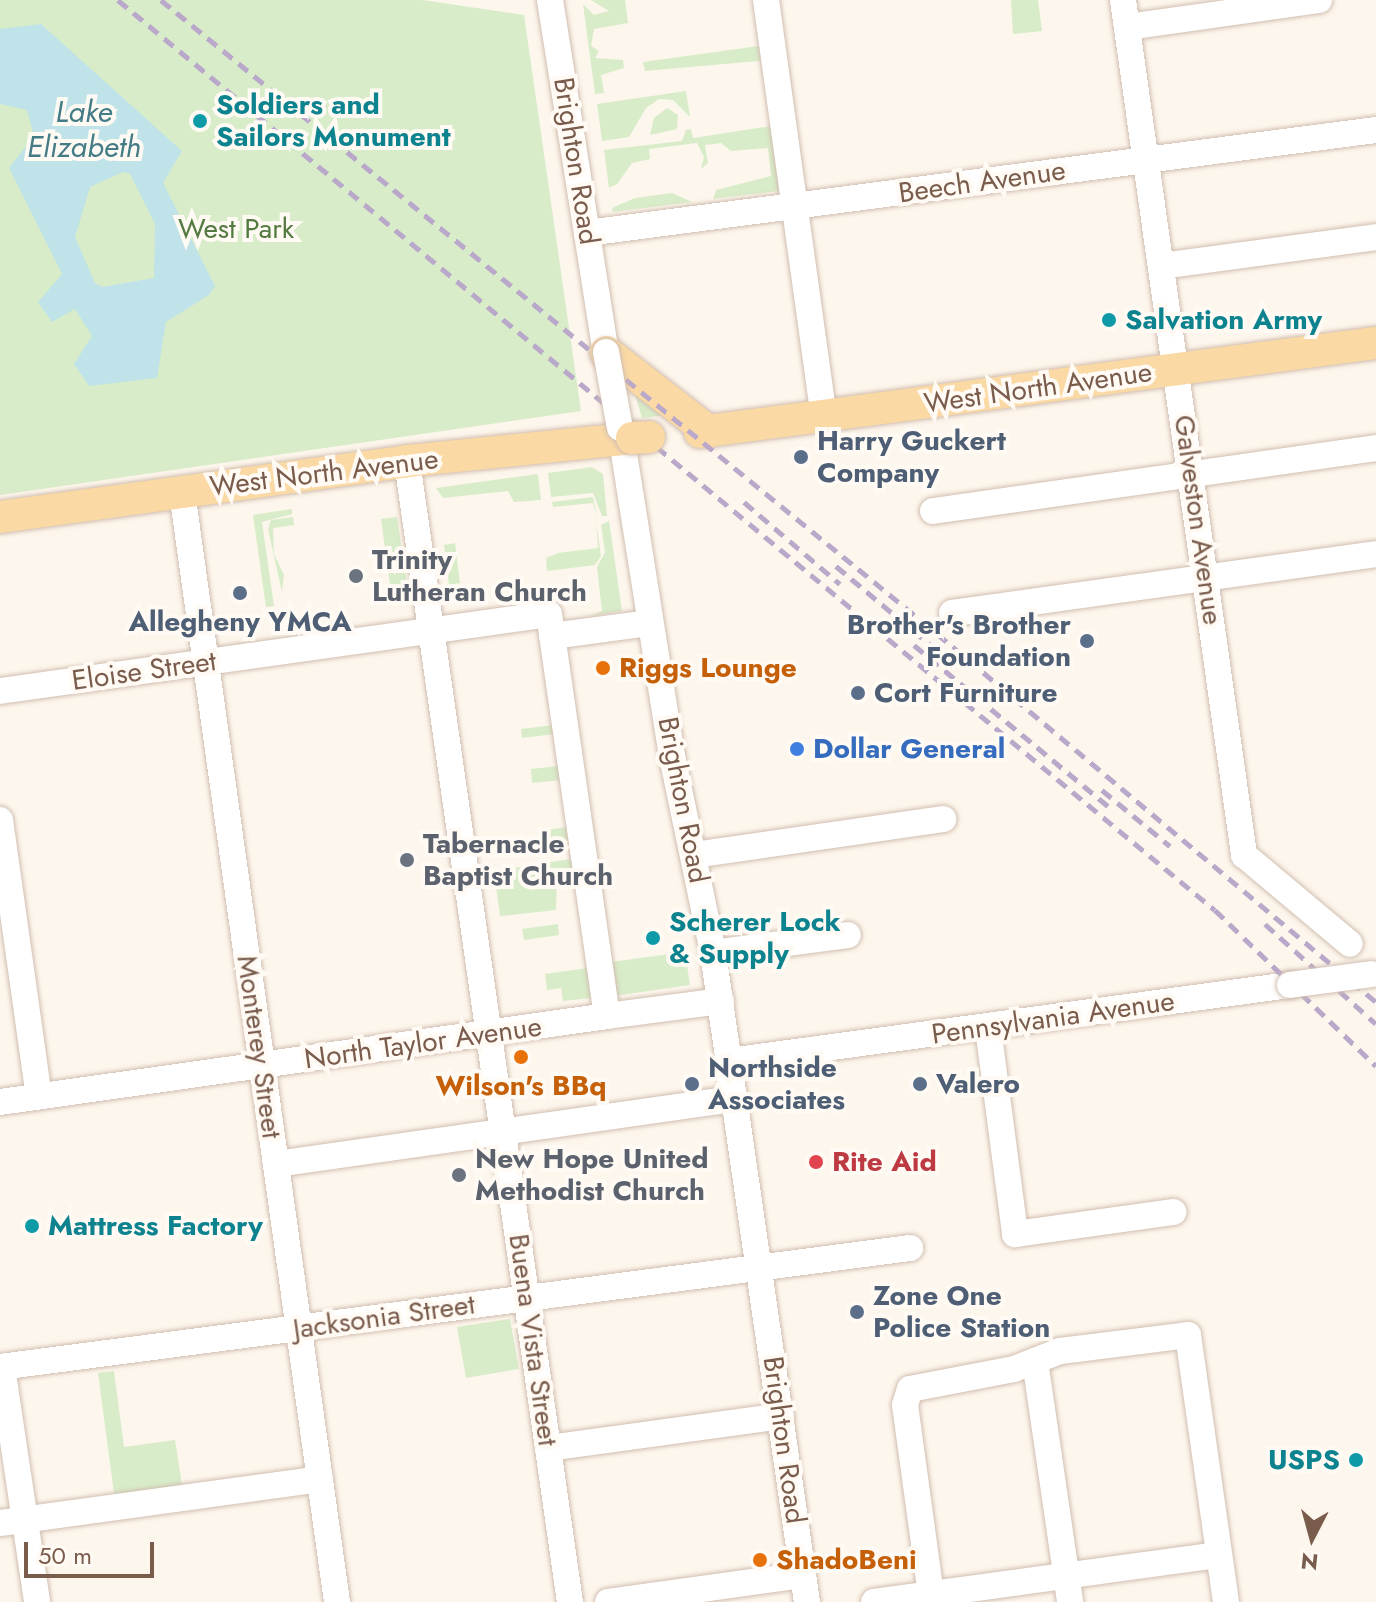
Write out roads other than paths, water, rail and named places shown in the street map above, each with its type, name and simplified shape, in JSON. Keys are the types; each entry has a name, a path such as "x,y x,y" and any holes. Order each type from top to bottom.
{"main road":[{"name":"West North Avenue","path":"605,347 704,432 1376,343"},
{"name":"West North Avenue","path":"0,517 407,461 630,436"}],"street":[{"name":"Brighton Road","path":"550,0 605,347 630,436 650,623 721,1001 807,1602"},
{"path":"766,0 824,416"},
{"name":"Galveston Avenue","path":"1123,0 1193,474 1244,855 1350,944"},
{"path":"1127,27 1319,0"},
{"name":"Beech Avenue","path":"587,233 1376,130"},
{"path":"1162,266 1376,237"},
{"path":"933,511 1376,448"},
{"name":"Buena Vista Street","path":"407,461 570,1602"},
{"name":"Monterey Street","path":"182,492 337,1602"},
{"path":"952,613 1376,554"},
{"name":"Eloise Street","path":"0,691 549,614 552,636"},
{"path":"607,1016 552,636 650,623"},
{"path":"694,855 943,819"},
{"path":"0,820 39,1096"},
{"path":"713,953 848,935"},
{"name":"Pennsylvania Avenue","path":"729,1061 1374,974"},
{"name":"North Taylor Avenue","path":"0,1102 721,1001"},
{"path":"988,1028 1015,1234 1173,1212"},
{"path":"276,1164 735,1099"},
{"name":"Jacksonia Street","path":"1,1367 910,1248"},
{"path":"932,1598 907,1394 920,1384 1035,1361 1060,1351 1188,1335 1226,1602"},
{"path":"1035,1361 1070,1602"},
{"path":"1,1367 12,1522 37,1602"},
{"path":"548,1448 781,1416"},
{"path":"12,1522 320,1479"},
{"path":"874,1602 932,1598 1219,1555"},
{"path":"608,1602 803,1575"}],"water":[{"name":"Lake Elizabeth","path":"41,24 182,151 163,183 215,286 209,295 166,322 157,378 89,386 74,364 92,336 75,309 52,322 38,302 62,274 9,168 34,136 27,110 0,104 0,29","holes":["123,172 130,174 155,224 154,278 102,287 95,283 75,237 90,187"]}],"railway":[{"path":"118,0 1215,910 1376,1066"},
{"path":"161,0 922,621 1376,1002"},
{"path":"744,502 840,584"},
{"path":"836,566 934,648"},
{"path":"914,645 1108,806"},
{"path":"1102,790 1170,846"},
{"path":"1265,924 1376,1024"}],"place":[{"name":"Soldiers and Sailors Monument","path":"200,121"},
{"name":"Salvation Army","path":"1109,320"},
{"name":"Harry Guckert Company","path":"801,457"},
{"name":"Trinity Lutheran Church","path":"356,576"},
{"name":"Allegheny YMCA","path":"240,593"},
{"name":"Brother's Brother Foundation","path":"1087,641"},
{"name":"Riggs Lounge","path":"603,668"},
{"name":"Cort Furniture","path":"858,693"},
{"name":"Dollar General","path":"797,749"},
{"name":"Tabernacle Baptist Church","path":"407,860"},
{"name":"Scherer Lock & Supply","path":"653,938"},
{"name":"Wilson's BBq","path":"521,1057"},
{"name":"Northside Associates","path":"692,1084"},
{"name":"Valero","path":"920,1084"},
{"name":"Rite Aid","path":"816,1162"},
{"name":"New Hope United Methodist Church","path":"459,1175"},
{"name":"Mattress Factory","path":"32,1226"},
{"name":"Zone One Police Station","path":"857,1312"},
{"name":"USPS","path":"1356,1460"},
{"name":"ShadoBeni","path":"760,1560"}],"park label":[{"name":"West Park","path":"236,229"}]}
